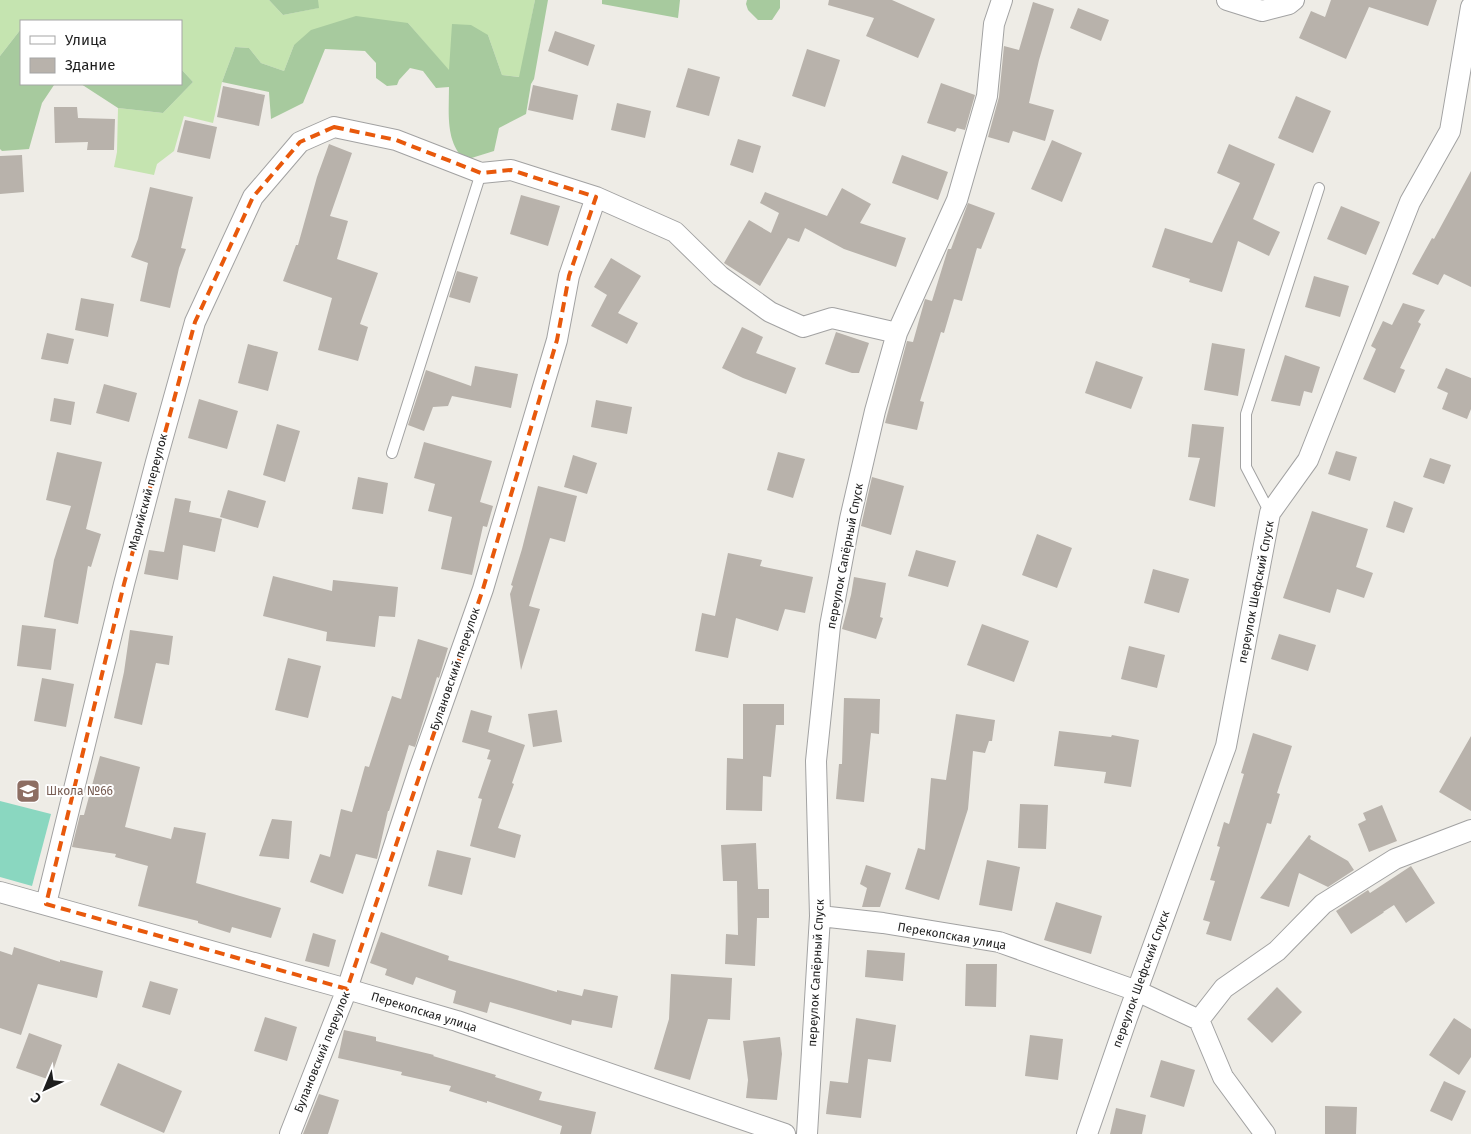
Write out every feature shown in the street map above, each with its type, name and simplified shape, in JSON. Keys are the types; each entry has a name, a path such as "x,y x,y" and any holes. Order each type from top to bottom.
{"street":[{"name":"переулок Сапёрный Спуск","path":"807,1134 820,916 816,761 830,626 856,492 875,411 897,333 957,200 987,96 994,24 1002,0"},
{"path":"1227,0 1262,11 1289,4 1294,0"},
{"name":"переулок Шефский Спуск","path":"1087,1134 1226,746 1270,513 1308,460 1410,202 1450,131 1471,7"},
{"name":"Марийский переулок","path":"46,904 124,584 195,322 252,197 300,142 334,127 396,140 481,173"},
{"path":"481,173 512,170 596,197 675,232 720,276 770,312 803,327 832,318 897,333"},
{"name":"Булановский переулок","path":"290,1134 347,989 418,773 483,589 557,340 569,276 596,197"},
{"path":"1266,1134 1223,1077 1199,1020 1224,988 1278,951 1323,904 1395,859 1471,830"},
{"name":"Перекопская улица","path":"0,892 457,1021 785,1134"},
{"name":"Перекопская улица","path":"820,916 883,923 999,942 1137,991 1199,1020"}],"lane":[{"path":"392,453 481,173"},
{"path":"1270,513 1246,466 1246,414 1319,188"}],"highlighted area":[{"path":"334,127 396,140 481,173 511,170 596,197 569,276 557,340 483,589 347,989 46,904 124,584 195,322 253,197 300,142"}],"green space":[{"path":"0,0 269,0 283,15 318,8 318,0 535,0 520,77 502,75 488,35 449,71 408,23 294,45 284,71 261,63 249,48 235,47 222,82 213,123 184,116 174,151 157,164 154,175 114,167 117,152 118,108 163,113 193,82 182,70 182,20 20,20 20,30 0,56"},
{"path":"269,0 318,0 319,8 283,15"},
{"path":"535,0 548,0 526,114 499,128 494,151 465,160 454,145 451,136 449,126 449,87 436,88 423,71 410,68 397,85 387,86 376,78 376,63 365,51 325,49 303,103 271,119 269,92 222,82 235,47 249,48 261,63 284,71 294,45 311,30 356,16 408,23 449,70 452,24 471,25 488,35 502,75 519,77"},
{"path":"602,0 680,0 678,18 602,4"},
{"path":"747,0 780,0 780,8 772,20 758,20 748,10"},
{"path":"20,30 20,85 54,85 42,103 29,149 2,151 0,149 0,56"},
{"path":"182,70 193,82 163,113 118,108 83,85 182,85"},
{"path":"0,801 51,814 32,886 0,877"}],"building":[{"path":"829,0 892,0 935,19 918,58 866,36 874,18 828,5"},
{"path":"1331,0 1437,0 1428,26 1369,7 1346,59 1299,38 1311,11 1325,17"},
{"path":"1033,2 1054,9 1029,103 1054,110 1045,141 1013,131 1009,143 988,137 999,97 1004,46 1019,50"},
{"path":"1078,8 1109,20 1101,41 1070,28"},
{"path":"555,31 595,45 588,66 548,51"},
{"path":"807,49 840,60 825,107 792,96"},
{"path":"688,68 720,77 709,116 676,107"},
{"path":"941,83 975,95 965,130 957,128 955,132 927,123"},
{"path":"533,85 578,95 573,120 528,110"},
{"path":"223,86 265,95 259,126 217,117"},
{"path":"1296,96 1331,111 1313,153 1278,138"},
{"path":"617,103 651,111 645,138 611,130"},
{"path":"54,107 77,107 78,118 115,119 114,150 87,150 88,142 55,143"},
{"path":"185,120 217,127 210,159 177,152"},
{"path":"738,139 761,146 753,173 730,165"},
{"path":"1052,140 1082,153 1062,202 1031,189"},
{"path":"329,144 352,153 330,216 348,221 337,259 378,273 360,324 368,327 358,361 318,350 332,298 283,281 296,245 298,245 317,177"},
{"path":"1229,144 1275,164 1253,219 1280,232 1269,256 1238,241 1222,292 1189,282 1190,279 1152,267 1165,228 1212,243 1240,183 1217,173"},
{"path":"22,155 24,192 0,194 0,156"},
{"path":"902,155 948,172 938,200 892,183"},
{"path":"1471,171 1471,287 1444,274 1438,285 1412,274 1432,238 1434,239"},
{"path":"150,187 193,197 181,248 186,249 179,268 170,308 140,301 148,263 131,257 138,239"},
{"path":"842,188 871,204 860,223 906,238 896,267 844,249 805,228 799,242 788,238 760,286 724,263 749,220 771,233 779,213 760,203 765,192 827,216"},
{"path":"521,195 560,206 548,246 510,234"},
{"path":"968,203 995,213 981,249 977,248 962,301 954,299 944,333 941,332 920,401 924,402 917,430 885,423 907,341 913,342 925,299 932,301 948,249 951,249"},
{"path":"1341,206 1380,222 1366,255 1327,239"},
{"path":"611,258 641,276 618,313 638,323 627,344 591,326 607,295 594,287"},
{"path":"457,271 478,277 470,303 449,297"},
{"path":"1314,276 1349,286 1340,317 1305,307"},
{"path":"81,298 114,304 108,337 75,330"},
{"path":"1403,303 1425,310 1418,322 1421,324 1400,368 1405,370 1395,393 1363,379 1376,349 1371,346 1383,321 1392,325"},
{"path":"742,327 763,337 756,353 796,368 786,394 722,368"},
{"path":"836,332 869,343 859,373 852,373 825,364"},
{"path":"47,333 74,339 68,364 41,359"},
{"path":"1212,343 1245,349 1238,396 1204,390"},
{"path":"248,344 278,352 268,391 238,383"},
{"path":"1285,355 1320,367 1312,393 1304,391 1300,406 1271,401"},
{"path":"1096,361 1143,377 1131,409 1085,393"},
{"path":"475,366 518,374 511,408 452,396 448,406 433,407 424,431 408,425 426,370 471,386"},
{"path":"1446,368 1471,378 1471,409 1467,419 1442,409 1448,393 1437,388"},
{"path":"104,384 137,393 129,422 96,413"},
{"path":"54,398 75,402 71,425 50,421"},
{"path":"199,399 238,411 227,449 188,438"},
{"path":"596,400 632,407 627,434 591,427"},
{"path":"277,424 300,431 285,482 263,475"},
{"path":"1192,424 1224,427 1215,507 1189,500 1200,458 1188,457"},
{"path":"424,442 492,461 480,502 493,506 487,527 483,526 472,575 441,569 452,517 428,511 435,484 414,478"},
{"path":"1336,451 1357,457 1350,481 1328,474"},
{"path":"57,452 102,462 86,529 101,534 91,567 88,566 78,624 44,617 54,560 71,506 46,500"},
{"path":"778,452 805,459 793,498 767,490"},
{"path":"573,455 597,463 587,494 564,487"},
{"path":"1430,458 1451,465 1444,484 1423,477"},
{"path":"358,477 388,483 383,514 352,509"},
{"path":"872,477 904,486 891,535 861,526"},
{"path":"538,486 577,496 565,542 550,538 529,606 540,609 521,670 510,594"},
{"path":"228,490 266,501 258,528 220,517"},
{"path":"175,498 191,501 189,512 222,519 215,552 183,545 178,580 144,574 149,550 164,552"},
{"path":"1394,501 1413,508 1404,533 1386,527"},
{"path":"1312,511 1368,529 1356,567 1373,573 1364,598 1337,589 1330,613 1283,598"},
{"path":"1037,534 1072,548 1057,588 1022,575"},
{"path":"916,550 956,561 948,587 908,576"},
{"path":"728,553 762,560 760,566 813,577 805,613 785,609 778,631 736,618 728,658 695,651 702,613 715,616"},
{"path":"1153,569 1189,579 1179,613 1144,603"},
{"path":"273,576 332,591 333,580 398,587 395,617 379,616 375,647 326,641 327,632 263,616"},
{"path":"854,577 886,583 880,617 883,618 876,639 842,629"},
{"path":"982,624 1029,641 1014,682 967,665"},
{"path":"22,625 56,629 51,670 17,666"},
{"path":"130,630 173,636 169,665 156,663 142,725 114,718 124,672"},
{"path":"1279,634 1316,645 1308,671 1271,659"},
{"path":"418,639 448,648 415,747 409,745 388,811 377,859 356,854 343,894 310,882 320,854 330,857 341,809 352,812 365,766 369,767 392,696 401,699"},
{"path":"1129,646 1165,655 1157,688 1121,679"},
{"path":"288,658 321,666 308,718 275,710"},
{"path":"42,678 74,684 66,727 34,721"},
{"path":"844,698 880,699 879,734 871,733 864,802 836,799 839,764 842,764"},
{"path":"743,704 784,704 784,725 776,725 771,777 763,776 762,811 726,810 727,758 743,759"},
{"path":"471,710 492,716 488,732 525,745 512,783 514,784 498,828 521,835 515,858 470,846 482,799 478,798 491,760 487,759 490,750 462,742"},
{"path":"557,710 562,742 533,747 528,714"},
{"path":"956,714 995,720 992,741 989,741 985,753 973,751 968,809 939,900 905,889 918,848 925,850 931,778 946,780"},
{"path":"1059,731 1111,737 1112,735 1139,740 1131,787 1104,783 1106,772 1054,766"},
{"path":"1253,733 1292,746 1277,793 1280,794 1271,824 1267,823 1231,941 1206,934 1210,922 1203,920 1215,881 1210,880 1220,847 1217,846 1224,822 1229,824 1244,774 1241,773"},
{"path":"1471,736 1471,811 1439,792"},
{"path":"100,756 140,767 125,827 171,839 174,827 206,833 196,883 281,908 271,938 232,927 230,933 198,923 198,921 138,906 148,866 115,857 116,854 72,847 80,815 84,815"},
{"path":"1020,804 1048,805 1046,849 1018,848"},
{"path":"1382,805 1397,841 1369,852 1358,824 1366,820 1363,813"},
{"path":"272,819 292,821 289,859 259,856"},
{"path":"1309,835 1311,836 1310,839 1348,861 1354,870 1328,887 1299,873 1289,907 1260,898"},
{"path":"756,843 758,889 769,889 769,918 757,918 755,966 725,964 726,934 738,935 737,881 723,881 721,845"},
{"path":"437,850 471,858 462,895 428,886"},
{"path":"987,860 1020,867 1012,911 979,905"},
{"path":"866,865 891,873 880,907 862,907 867,888 860,884"},
{"path":"1411,866 1435,903 1406,923 1394,905 1351,934 1336,911 1368,890 1370,893"},
{"path":"1056,902 1102,916 1091,954 1044,940"},
{"path":"381,932 449,956 448,960 557,992 557,990 582,996 584,989 618,996 612,1028 572,1020 571,1025 490,1002 487,1013 453,1003 456,991 416,977 413,985 385,975 387,969 370,963"},
{"path":"313,933 336,940 329,967 305,961"},
{"path":"14,947 60,962 60,960 103,971 97,998 38,984 21,1035 0,1028 0,951 12,955"},
{"path":"867,950 905,953 903,981 865,977"},
{"path":"966,964 997,964 996,1007 965,1006"},
{"path":"671,974 732,978 730,1020 708,1019 690,1080 654,1069 669,1019"},
{"path":"150,981 178,989 170,1015 142,1007"},
{"path":"1277,987 1302,1012 1272,1043 1247,1019"},
{"path":"265,1017 297,1027 287,1061 254,1051"},
{"path":"856,1018 896,1025 891,1062 868,1059 861,1118 826,1114 830,1081 848,1083"},
{"path":"1454,1018 1471,1029 1471,1057 1459,1075 1429,1055"},
{"path":"344,1030 376,1037 376,1041 434,1055 496,1075 495,1077 542,1092 539,1100 596,1112 591,1134 560,1134 562,1126 487,1101 487,1103 449,1091 451,1086 401,1075 402,1072 338,1058"},
{"path":"29,1033 62,1045 50,1080 16,1068"},
{"path":"1030,1035 1063,1039 1058,1080 1025,1076"},
{"path":"780,1037 782,1054 777,1100 746,1098 748,1080 743,1041"},
{"path":"1161,1060 1195,1070 1184,1107 1150,1097"},
{"path":"118,1063 182,1091 164,1133 100,1105"},
{"path":"1444,1081 1466,1091 1452,1121 1430,1111"},
{"path":"319,1094 339,1100 328,1134 303,1134"},
{"path":"1325,1106 1357,1107 1356,1134 1325,1134"},
{"path":"1116,1108 1146,1115 1142,1134 1110,1134"}],"place":[{"name":"Школа №66","path":"28,791"}]}
